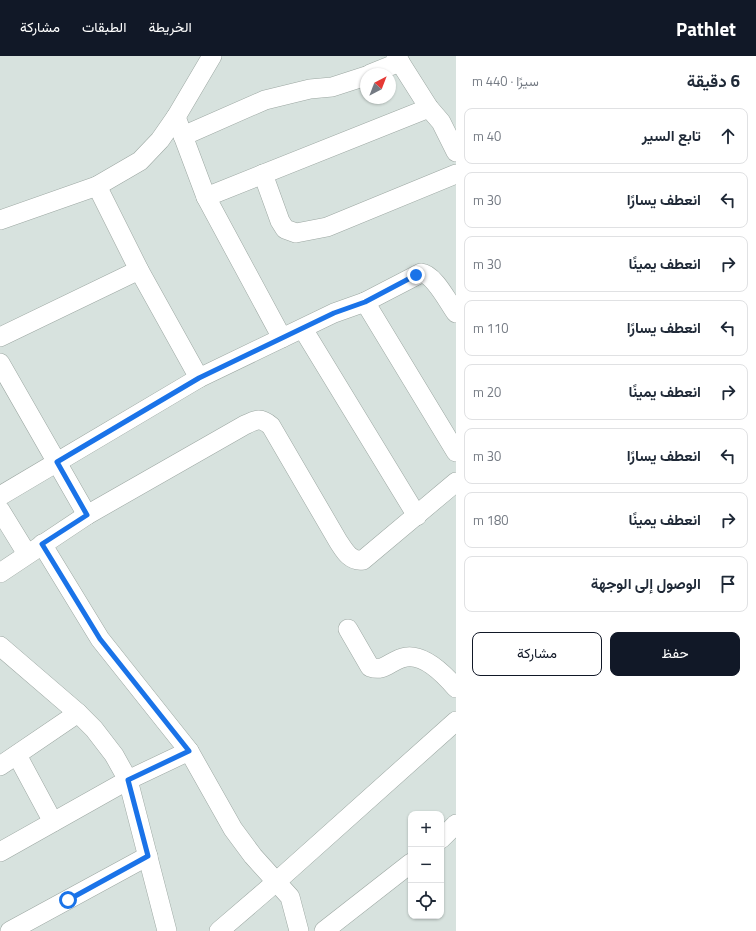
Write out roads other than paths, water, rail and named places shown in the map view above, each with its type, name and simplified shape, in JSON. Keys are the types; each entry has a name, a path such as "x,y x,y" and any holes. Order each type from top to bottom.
{"street":[{"path":"0,220 97,186 140,161 160,140 176,117 212,56"},
{"path":"381,68 398,59 429,108 448,119 456,152"},
{"path":"183,136 265,100 310,89 332,87 360,78"},
{"path":"206,197 429,108"},
{"path":"176,117 206,197 282,338"},
{"path":"263,174 280,221 285,229 296,233 327,227 456,174"},
{"path":"97,186 139,270 199,378"},
{"path":"0,336 139,270"},
{"path":"0,496 199,378 334,313 365,302 421,273 425,273 432,278 456,313"},
{"path":"365,302 456,452"},
{"path":"303,329 417,516"},
{"path":"0,364 87,515"},
{"path":"0,573 87,515 243,426 261,419 271,426 338,541 348,555 357,561 363,560 456,482"},
{"path":"0,510 35,549 100,639 189,751 233,830 253,856 290,896 299,931"},
{"path":"348,628 370,667 380,669 402,658 410,657 436,667 456,688"},
{"path":"0,646 78,712 94,729 114,755 128,780 167,931"},
{"path":"0,766 18,755 78,712"},
{"path":"218,931 276,882 456,721"},
{"path":"1,850 128,780 189,751"},
{"path":"18,755 53,822"},
{"path":"444,836 456,824"},
{"path":"10,931 148,856"},
{"path":"324,931 408,865"}]}
